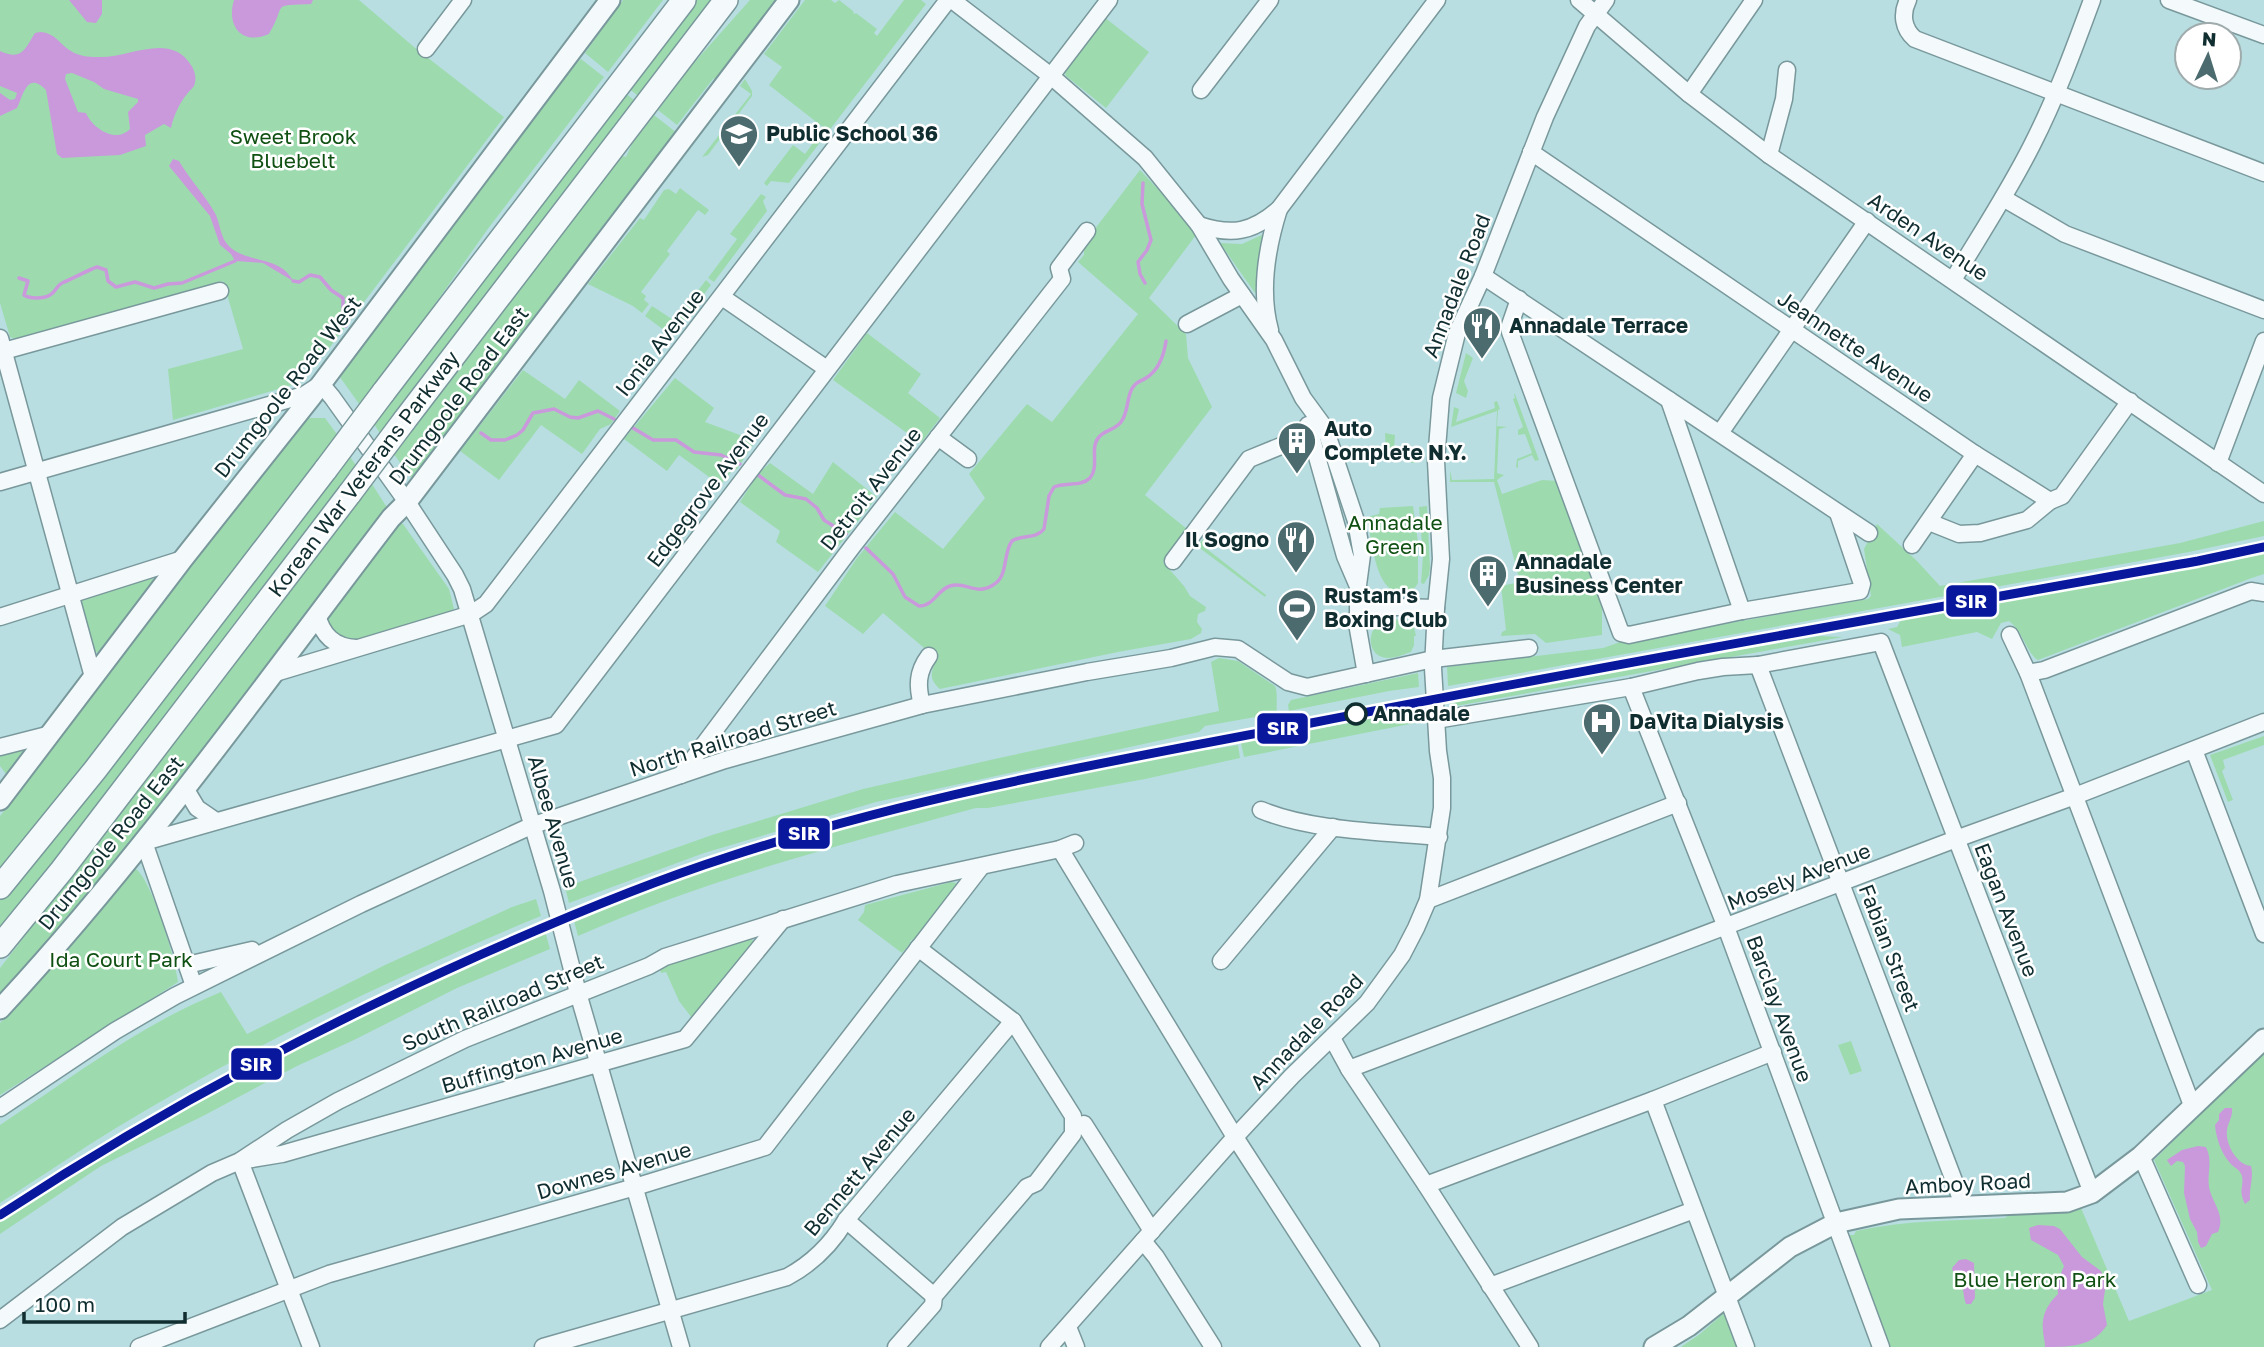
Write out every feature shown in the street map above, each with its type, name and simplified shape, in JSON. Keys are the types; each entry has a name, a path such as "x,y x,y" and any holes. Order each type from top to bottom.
{"highway":[{"name":"Korean War Veterans Parkway","path":"0,887 111,750 684,0"},
{"name":"Korean War Veterans Parkway","path":"0,946 101,819 726,0"},
{"path":"654,94 743,0"}],"main road":[{"name":"Drumgoole Road West","path":"3,787 51,734 183,559 321,384 610,0"},
{"name":"Drumgoole Road East","path":"0,1009 53,952 144,842 789,0"},
{"name":"Amboy Road","path":"1654,1347 1689,1326 1790,1247 1836,1223 1899,1209 2067,1202 2092,1193 2141,1156 2264,1039"}],"street":[{"path":"426,49 463,0"},
{"path":"950,0 1051,76 1145,159 1199,225 1242,295 1274,340"},
{"name":"Ionia Avenue","path":"271,674 471,614 486,604 950,0"},
{"name":"Edgegrove Avenue","path":"144,842 556,725 1109,0"},
{"path":"1201,90 1270,0"},
{"path":"1199,225 1215,230 1243,230 1268,219 1437,0"},
{"name":"Arden Avenue","path":"1579,0 1689,94 1769,155 2264,494"},
{"name":"Annadale Road","path":"1049,1347 1235,1137 1292,1076 1367,1003 1385,980 1416,928 1428,900 1439,837 1442,778 1433,663 1441,559 1436,461 1441,398 1457,333 1483,276 1531,152 1574,53 1606,0"},
{"path":"1689,94 1754,0"},
{"path":"1908,0 1904,10 1904,23 1909,35 1915,39 2264,173"},
{"path":"1953,280 2004,198 2032,145 2056,94 2092,0"},
{"path":"2169,0 2264,35"},
{"path":"1769,155 1784,99 1787,70"},
{"name":"Jeannette Avenue","path":"1531,152 1975,454 2050,501"},
{"path":"2004,198 2064,234 2264,310"},
{"path":"1279,208 1265,272 1269,326 1356,520 1362,555 1358,585 1359,634 1366,674 1529,648"},
{"path":"1720,433 1867,221"},
{"name":"Detroit Avenue","path":"681,775 852,547 1062,279 1059,268 1087,231"},
{"path":"1483,276 1869,533"},
{"path":"93,677 1,347 220,291"},
{"path":"1187,324 1242,295"},
{"path":"722,297 827,369"},
{"path":"1519,299 1511,319 1510,332 1619,629 1625,635 1860,591 1862,584 1838,513"},
{"path":"2218,463 2264,341"},
{"path":"0,482 304,395 321,384"},
{"name":"Albee Avenue","path":"321,384 407,502 455,575 471,614 681,1347"},
{"path":"1669,400 1742,611"},
{"path":"1929,522 1959,534 1980,533 2027,520 2050,501 2062,496 2130,401"},
{"path":"1173,561 1250,459 1317,430"},
{"path":"938,437 968,459"},
{"path":"1912,545 1975,454"},
{"path":"0,617 183,559"},
{"path":"2028,673 2044,670 2251,591 2264,593"},
{"path":"1359,606 1436,608"},
{"path":"317,614 321,627 332,641 347,648 359,648"},
{"path":"2010,635 2028,673 2193,1108"},
{"name":"Eagan Avenue","path":"1758,665 1881,642 2092,1193"},
{"name":"North Railroad Street","path":"0,1108 115,1031 276,944 531,826 681,775 922,705 1171,658 1204,649 1238,649 1297,686 1307,687 1366,674"},
{"path":"922,705 918,683 929,656"},
{"path":"1436,719 1631,687 1698,671 1758,665"},
{"name":"Fabian Street","path":"1758,665 1964,1207"},
{"name":"Barclay Avenue","path":"1631,687 1726,927 1881,1347"},
{"name":"Mosely Avenue","path":"1349,1069 2075,796 2264,722"},
{"path":"0,747 51,734"},
{"path":"2194,750 2264,934"},
{"path":"186,788 197,808 216,821"},
{"path":"1428,900 1678,803"},
{"path":"1261,810 1333,827 1439,837"},
{"path":"1221,961 1333,827"},
{"path":"144,842 194,986"},
{"name":"South Railroad Street","path":"0,1320 122,1227 212,1173 240,1161 287,1130 400,1069 476,1034 649,967 665,957 783,919 897,884 1067,846 1235,1137"},
{"name":"Downes Avenue","path":"139,1347 329,1274 765,1147 981,867"},
{"name":"Buffington Avenue","path":"240,1161 282,1154 685,1039 783,919"},
{"name":"North Railroad Street","path":"187,965 276,944"},
{"path":"918,948 1013,1021 1079,1120 1148,1236 1156,1257 1213,1347"},
{"name":"Bennett Avenue","path":"543,1347 787,1277 809,1263 824,1251 846,1220 1013,1021"},
{"path":"1332,1038 1349,1069 1530,1347"},
{"path":"1426,1185 1773,1052"},
{"path":"1653,1100 1746,1347"},
{"path":"896,1347 933,1305 934,1296 1027,1187 1036,1182 1073,1134 1079,1120"},
{"path":"1235,1137 1371,1347"},
{"path":"2141,1156 2198,1285"},
{"path":"240,1161 312,1347"},
{"path":"1490,1286 1694,1210"},
{"path":"846,1220 934,1296"},
{"path":"1068,1327 1076,1347"}],"green space":[{"name":"Sweet Brook Bluebelt","path":"0,0 359,0 504,117 327,351 299,369 304,379 299,383 173,420 168,369 243,349 223,281 15,339 10,337 0,303"},
{"path":"623,0 663,0 608,72 585,53"},
{"path":"694,0 718,0 642,99 627,87"},
{"path":"750,0 778,0 718,78 713,79 677,125 658,110 693,64"},
{"path":"805,0 831,0 835,3 839,0 877,29 874,33 877,36 904,0 921,0 926,4 789,183 771,181 767,186 764,183 793,145 805,154 824,128 769,85 782,67 764,54"},
{"path":"1104,17 1149,52 1106,108 1066,76 1064,70"},
{"path":"581,59 604,77 487,230 362,408 337,373 570,69"},
{"path":"745,79 752,96 708,155 702,157 751,94 740,86"},
{"path":"624,92 639,104 383,438 372,421"},
{"path":"654,115 677,133 412,479 393,453 622,156 626,157 632,144"},
{"path":"1140,170 1196,235 1149,298 1186,334 1188,358 1212,407 1145,495 1187,529 1163,562 1190,596 1206,607 1205,611 1198,614 1197,622 1202,629 1201,633 1191,639 940,689 932,675 937,659 883,613 863,634 825,606 857,558 895,512 943,549 985,498 969,474 1027,404 1052,422 1138,314 1078,262 1084,255 1084,243"},
{"path":"680,188 709,210 705,215 698,210 667,251 670,254 641,292 649,304 642,313 588,284 640,218 644,220 664,190 669,189 676,194"},
{"path":"761,194 766,197 763,201 767,211 714,282 708,278 737,239 730,234"},
{"path":"1264,234 1258,260 1258,291 1255,293 1220,243 1242,244"},
{"path":"706,280 711,285 672,336 645,316 652,306 675,321"},
{"path":"867,333 921,374 908,393 940,418 921,443 833,380"},
{"path":"1466,353 1473,358 1464,381 1468,391 1466,398 1456,393"},
{"path":"523,370 565,399 579,380 620,411 611,424 600,429 582,454 541,425 499,480 460,451"},
{"path":"675,378 714,408 705,422 740,435 753,445 737,469 720,485 679,455 667,471 624,439"},
{"path":"1514,394 1539,460 1535,461 1532,455 1518,461 1518,468 1517,459 1532,453 1525,434 1518,435 1518,430 1523,427 1513,399"},
{"path":"1497,401 1500,409 1497,426 1507,427 1499,429 1497,473 1504,475 1497,480 1502,494 1542,480 1559,481 1597,589 1602,609 1602,635 1546,643 1535,634 1501,636 1506,630 1501,586 1520,582 1494,482 1450,482 1450,470 1452,480 1494,479 1497,411 1451,427 1454,407 1459,409 1456,422 1495,408 1494,402"},
{"path":"306,415 308,418 325,418 339,437 83,770 0,871 0,816"},
{"path":"1385,433 1395,435 1394,449 1420,448 1419,462 1411,463 1411,451 1386,452"},
{"path":"348,454 360,471 0,935 0,900"},
{"path":"833,462 877,497 818,572 776,542 780,531 740,502 758,474 770,463 813,494"},
{"path":"370,481 388,509 133,843 0,998 0,968 208,700"},
{"name":"Annadale Green","path":"1413,506 1418,542 1418,583 1411,591 1400,593 1391,589 1379,573 1367,517 1379,514 1380,508"},
{"path":"1427,506 1430,567 1424,584 1421,583 1423,555 1419,507"},
{"path":"2264,521 2264,536 2189,552 1448,686 1447,667 1603,648 1620,642 1868,599 1871,596 1864,549 1877,524 1940,586 2180,543"},
{"path":"400,523 449,589 454,609 421,623 372,637 351,640 334,636 328,623 331,611"},
{"path":"1205,537 1208,539 1203,546 1266,595 1265,597 1197,546"},
{"path":"2264,551 2264,574 2038,660 2009,621 2001,623 1992,639 1977,632 1902,647 1900,635 1888,629 1897,627 1901,620 2178,570"},
{"path":"151,577 155,581 100,654 94,651 80,600 83,595"},
{"name":"Annadale Green","path":"1383,619 1408,620 1413,623 1416,636 1411,652 1388,658 1376,653 1372,648 1371,635"},
{"path":"1820,636 1843,637 1450,707 1450,698"},
{"path":"1219,658 1238,661 1275,686 1277,713 1205,726 1199,732 876,802 704,853 569,903 565,887 712,835 863,789 1219,711 1211,662"},
{"path":"1418,673 1419,687 1289,711 1291,700"},
{"path":"1410,711 1419,712 1420,722 1244,757 1241,743 1284,735 1286,742 1307,737 1306,731"},
{"path":"2264,736 2264,745 2223,760 2225,768 2222,771 2233,800 2228,802 2210,755"},
{"path":"1238,745 1240,758 1145,779 976,808 824,850 675,897 578,936 573,917 693,872 815,833 933,802 1184,749 1202,746 1208,750"},
{"path":"24,747 27,750 6,774 0,766 0,752"},
{"name":"Ida Court Park","path":"136,869 156,904 178,982 0,1095 0,1023"},
{"path":"951,882 956,883 957,887 921,936 910,941 902,953 858,920 865,905"},
{"path":"536,899 541,916 378,988 271,1041 116,1128 0,1203 0,1125 107,1053 163,1020 221,992 247,1034 385,965 512,907"},
{"path":"545,931 550,949 457,988 101,1166 0,1234 0,1220 142,1132 346,1024"},
{"path":"750,937 755,943 692,1018 679,1001 666,972 661,973 663,964"},
{"path":"1851,1041 1862,1071 1850,1075 1838,1045"},
{"name":"Blue Heron Park","path":"2264,1052 2264,1347 1889,1347 1849,1242 1850,1235 1854,1235 1856,1231 1874,1227 2005,1218 2010,1214 2081,1208 2129,1321 2212,1290 2154,1160"},
{"path":"1724,1313 1740,1347 1681,1347 1700,1334"}],"shaded area":[{"path":"69,0 102,0 102,14 96,23 87,22"},
{"path":"234,0 313,0 311,4 284,6 269,34 251,37 238,31 234,25"},
{"path":"35,33 50,34 74,53 87,56 109,57 160,48 172,50 182,55 191,65 195,83 179,105 171,128 164,124 145,135 146,146 120,155 62,158 57,154 46,90 40,85 30,84 17,108 0,116 0,93 10,100 15,99 17,93 0,86 0,51 13,55 22,52","holes":["72,73 104,89 138,99 128,112 130,129 118,135 105,132 93,124 86,113 78,112 65,79 66,74"]},
{"path":"173,159 179,161 212,208 228,245 244,255 280,267 293,281 263,263 235,261 220,245 210,216 169,166"},
{"path":"2225,1108 2232,1108 2227,1130 2230,1147 2241,1162 2251,1166 2250,1200 2245,1204 2241,1174 2224,1155 2216,1135 2215,1125 2219,1114"},
{"path":"2206,1147 2208,1152 2209,1187 2220,1220 2218,1232 2212,1234 2206,1246 2201,1248 2184,1193 2185,1166 2183,1162 2177,1161 2171,1166 2167,1160 2182,1150"},
{"path":"2038,1225 2060,1229 2082,1257 2101,1271 2106,1283 2103,1304 2107,1325 2088,1342 2045,1347 2044,1315 2058,1294 2057,1283 2064,1266 2058,1255 2031,1240 2029,1228"},
{"path":"1966,1259 1974,1263 1975,1298 1971,1304 1966,1304 1961,1282 1952,1268 1959,1260"}],"waterway":[{"path":"1143,183 1142,204 1151,240 1138,262 1145,283"},
{"path":"19,278 28,281 24,295 40,298 52,294 62,283 97,267 106,270 108,281 116,287 135,282 154,288 182,283 235,261"},
{"path":"293,281 299,282 310,275 320,277 331,290 343,298 343,319 346,326"},
{"path":"866,548 893,574 905,597 919,606 928,603 950,586 981,589 993,585 1001,576 1012,541 1037,535 1044,529 1049,496 1054,487 1090,478 1094,468 1096,441 1121,422 1133,387 1151,375 1158,366 1166,341"},
{"path":"481,433 491,440 505,440 523,430 533,413 554,409 570,417 578,418 598,411 614,419"},
{"path":"633,428 653,440 676,440 694,452 721,455 740,464"},
{"path":"758,475 785,495 806,499 817,508 824,520 846,534"}],"transit line":[{"name":"SIR","path":"0,1215 175,1108 295,1043 418,983 634,890 799,835 943,797 1160,752 2264,547"}],"place":[{"name":"Public School 36","path":"739,168"},
{"name":"Annadale Terrace","path":"1482,360"},
{"name":"Auto Complete N.Y.","path":"1297,475"},
{"name":"Il Sogno","path":"1296,574"},
{"name":"Annadale Business Center","path":"1488,608"},
{"name":"Rustam's Boxing Club","path":"1297,642"},
{"name":"Annadale","path":"1356,714"},
{"name":"DaVita Dialysis","path":"1602,756"}]}
